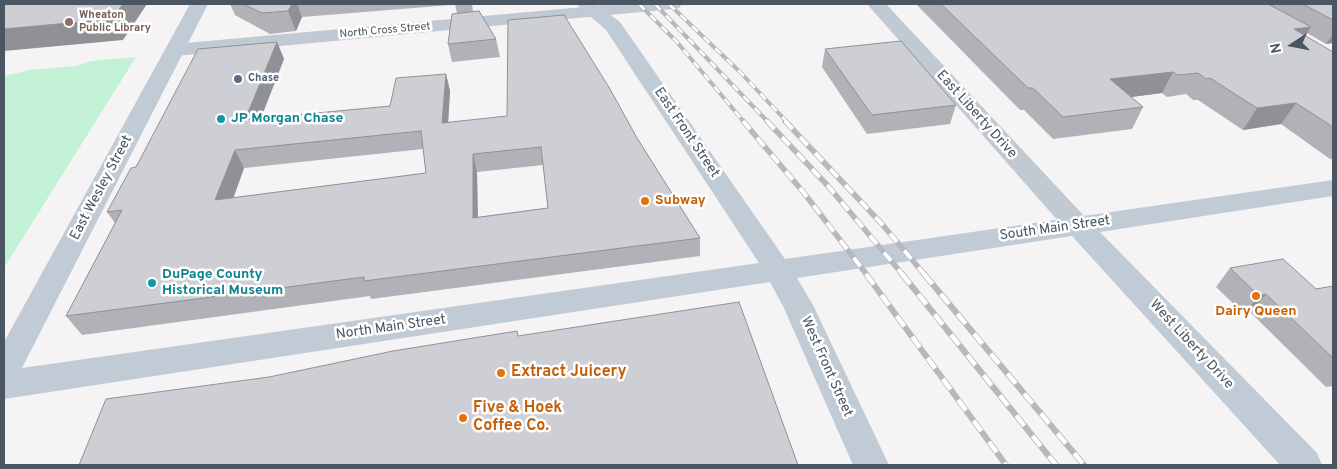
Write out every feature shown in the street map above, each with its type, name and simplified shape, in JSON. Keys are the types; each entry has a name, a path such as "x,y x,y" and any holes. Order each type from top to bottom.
{"street":[{"name":"East Wesley Street","path":"4,372 199,4"},
{"name":"North Cross Street","path":"175,50 590,8 673,4"},
{"name":"East Liberty Drive","path":"876,4 1077,226"},
{"name":"East Front Street","path":"590,8 613,26 778,270"},
{"name":"South Main Street","path":"778,270 1333,188"},
{"name":"West Liberty Drive","path":"1077,226 1304,465"},
{"name":"North Main Street","path":"4,385 778,270"},
{"name":"West Front Street","path":"778,270 798,305 871,465"}],"green space":[{"path":"136,57 4,268 4,76 30,70 77,66 91,61"}],"building":[{"path":"4,4 123,4 112,19 4,29"},
{"path":"243,4 292,4 288,11 262,13"},
{"path":"941,4 1268,4 1311,27 1294,29 1333,52 1333,127 1296,103 1257,108 1210,78 1206,79 1198,73 1178,75 1173,72 1110,79 1143,107 1063,117 1033,88 1028,88"},
{"path":"1303,4 1333,4 1333,20"},
{"path":"479,11 496,39 448,44 452,14"},
{"path":"564,15 610,89 637,138 700,238 364,281 364,277 66,316 122,210 107,212 131,168 136,167 198,49 277,42 245,120 390,106 396,78 446,74 442,123 507,116 508,20","holes":["421,131 426,173 215,200 235,150","541,147 548,208 473,218 473,154"]},
{"path":"901,41 956,105 872,115 825,49"},
{"path":"1283,259 1316,289 1333,286 1333,358 1266,294 1259,296 1230,268"},
{"path":"739,302 798,465 79,465 106,399 269,377 393,351 517,331 518,336"}],"railway":[{"path":"639,4 677,42 744,122"},
{"path":"655,4 768,122"},
{"path":"669,4 740,72 787,122"},
{"path":"743,121 804,193 867,275"},
{"path":"767,121 828,186 903,275"},
{"path":"785,121 881,223 925,275"},
{"path":"866,274 1006,465"},
{"path":"902,274 1056,465"},
{"path":"924,274 1084,465"}],"place":[{"name":"Wheaton Public Library","path":"69,22"},
{"name":"Chase","path":"238,79"},
{"name":"JP Morgan Chase","path":"221,119"},
{"name":"Subway","path":"645,201"},
{"name":"DuPage County Historical Museum","path":"152,283"},
{"name":"Dairy Queen","path":"1256,296"},
{"name":"Extract Juicery","path":"501,373"},
{"name":"Five & Hoek Coffee Co.","path":"463,418"}]}
